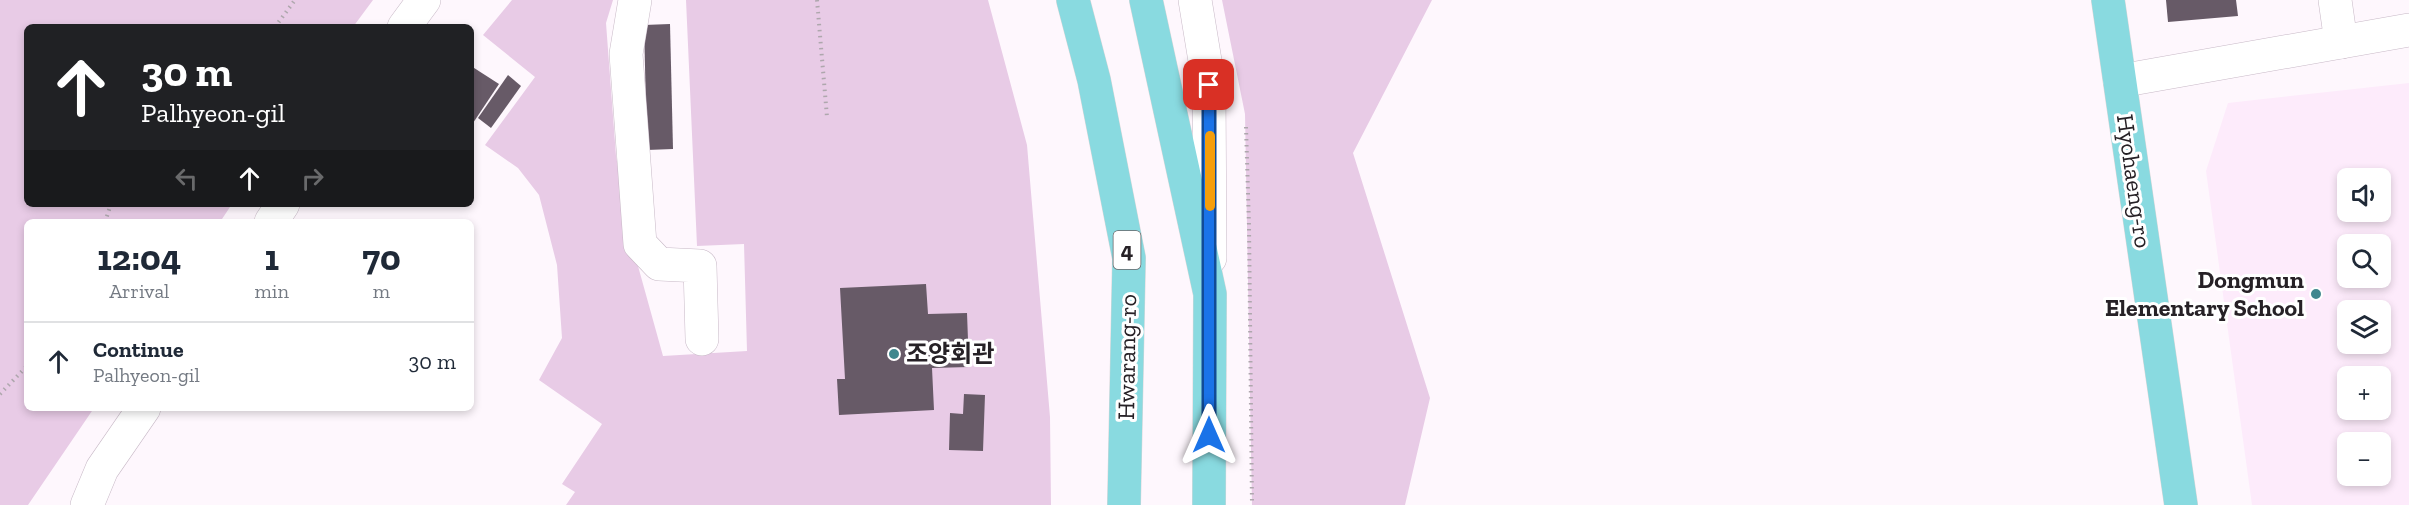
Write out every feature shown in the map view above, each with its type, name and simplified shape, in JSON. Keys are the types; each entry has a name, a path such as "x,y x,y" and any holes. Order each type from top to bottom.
{"main road":[{"name":"Hwarang-ro","path":"1073,0 1094,80 1129,258 1124,505"},
{"path":"1146,0 1210,294 1209,505"},
{"name":"Hyohaeng-ro","path":"2108,0 2181,505"}],"street":[{"path":"406,24 424,0"},
{"path":"635,0 626,54 640,244 659,264 700,266 702,339"},
{"path":"1195,0 1209,85 1210,294"},
{"path":"2335,0 2341,42"},
{"path":"2120,81 2409,30"},
{"path":"87,505 102,469 142,411"}],"path":[{"path":"277,24 295,0"},
{"path":"817,0 827,117"},
{"path":"0,394 24,369"}],"shaded area":[{"path":"0,0 373,0 355,24 24,24 24,207 230,207 222,219 24,219 24,411 92,411 28,505 0,505"},
{"path":"512,0 613,0 606,23 616,156 633,248 663,356 747,351 744,244 697,246 686,0 988,0 1027,145 1050,417 1051,505 566,505 575,492 562,484 602,424 539,380 562,338 557,265 539,195 518,168 485,145 535,77 483,35"},
{"path":"1222,0 1432,0 1353,153 1430,398 1405,505 1252,505 1245,114"},
{"name":"Dongmun Elementary School","path":"2409,83 2409,505 2252,505 2206,171 2228,103"}],"building":[{"path":"2166,0 2236,0 2238,16 2168,22"},
{"path":"670,24 673,149 647,150 644,25"},
{"path":"474,68 499,84 474,122"},
{"path":"508,75 521,86 491,128 478,118"},
{"path":"926,284 928,314 967,313 969,367 932,368 934,410 839,415 837,379 845,379 840,288"},
{"path":"964,394 985,395 983,451 949,450 950,413 963,414"}],"slow traffic":[{"path":"1210,136 1210,206"}],"place":[{"name":"Dongmun Elementary School","path":"2316,294"},
{"name":"조양회관","path":"894,354"}],"route":[{"path":"1209,85 1209,435"}]}
